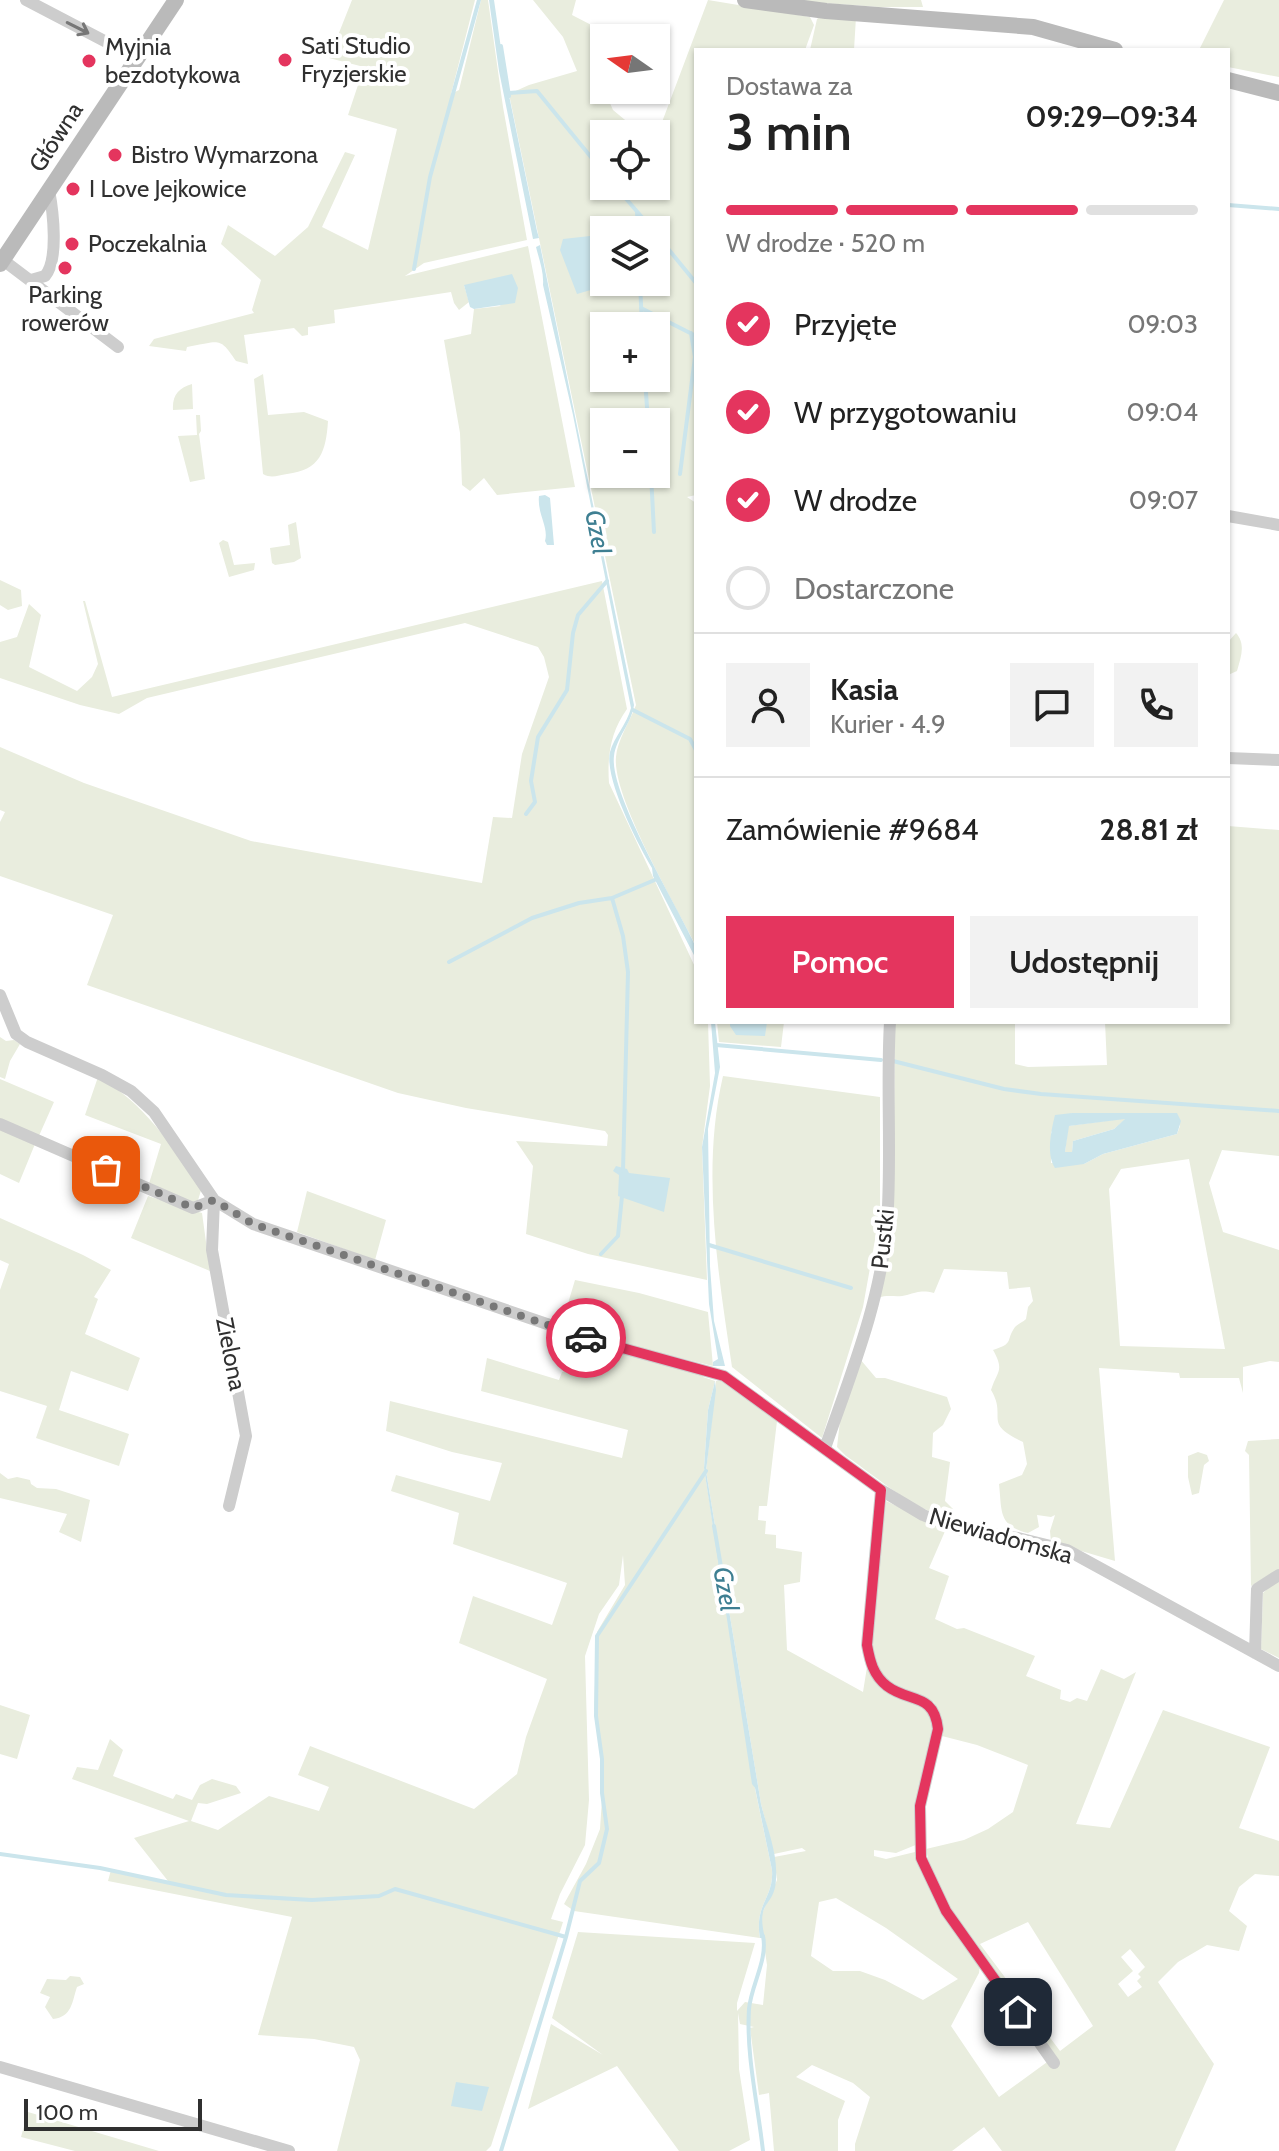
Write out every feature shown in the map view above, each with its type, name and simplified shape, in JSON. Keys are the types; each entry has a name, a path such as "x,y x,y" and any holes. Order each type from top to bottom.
{"street":[{"path":"26,0 137,58"},
{"name":"Główna","path":"118,347 31,280 1,262 176,0"},
{"path":"745,0 826,11 1033,27 1108,48"},
{"path":"1230,81 1279,93"},
{"path":"31,280 45,276 52,265 49,190"},
{"path":"1230,516 1279,525"},
{"path":"1230,758 1279,760"},
{"name":"Niewiadomska","path":"0,995 16,1034 131,1091 154,1112 214,1200 253,1224 600,1342 724,1376 881,1490 923,1515 958,1529 1018,1538 1067,1550 1279,1666"},
{"name":"Pustki","path":"825,1448 873,1304 887,1224 890,1024"},
{"path":"0,1124 193,1208 214,1200"},
{"name":"Zielona","path":"214,1200 212,1250 246,1436 229,1506"},
{"path":"881,1490 867,1645 870,1661 875,1674 888,1687 931,1706 937,1716 938,1729 920,1806 921,1858 946,1911 1054,2063"},
{"path":"1255,1653 1257,1589 1279,1575"},
{"path":"0,2067 289,2151"}],"shaded area":[{"path":"352,0 475,0 451,94 459,90 481,0 488,0 527,240 424,263 405,276 528,246 575,487 497,495 484,478 470,491 462,485 460,433 444,340 471,334 474,309 501,306 464,285 469,302 459,310 451,292 334,310 335,323 308,327 308,335 302,336 294,328 244,335 248,364 236,361 218,343 187,347 186,351 149,346 154,339 254,313 252,310 261,280 221,244 228,225 275,256 308,227 345,152 355,155 322,227 368,250 397,129 348,115 364,67 329,58"},
{"path":"533,0 576,0 572,15 590,24 590,104 610,104 625,120 590,120 590,200 670,200 670,120 663,120 708,0 810,17 814,25 806,48 694,48 694,495 687,497 694,502 694,942 634,824 617,775 617,751 636,705 591,488 670,488 670,408 590,408 590,484 509,94 577,71 563,37"},
{"path":"782,0 921,0 923,7 879,7"},
{"path":"1224,0 1279,0 1279,77 1230,67 1230,48 1200,48"},
{"path":"856,17 854,48 810,48 817,19"},
{"path":"263,374 268,415 304,412 328,421 319,458 298,472 275,476 263,474 254,379"},
{"path":"192,384 193,409 173,410 177,393"},
{"path":"196,415 200,415 199,434 205,479 190,482 178,436 197,435"},
{"path":"296,522 301,558 275,565 270,548 290,545 288,525"},
{"path":"223,540 228,542 234,565 255,563 254,570 229,577 219,543"},
{"path":"0,580 21,590 22,606 8,610 0,605"},
{"path":"602,581 627,709 611,744 609,783 694,965 694,1024 708,1024 710,1086 702,1147 707,1280 588,1254 526,1234 533,1166 516,1141 607,1146 608,1135 605,1131 466,1108 398,1093 87,985 113,915 0,876 0,822 5,812 0,810 0,747 84,783 251,841 482,883 493,817 512,818 522,754 549,677 538,647 465,623 147,698 119,714 80,705 0,678 0,642 17,637 29,604 41,615 29,667 77,691 92,677 98,664 85,601 112,697"},
{"path":"1236,633 1242,646 1237,671 1230,674 1230,640"},
{"path":"1230,826 1279,830 1279,1156 1222,1150 1209,1183 1223,1232 1279,1250 1279,1362 1243,1367 1243,1393 1239,1378 1180,1378 1179,1373 1099,1368 1115,1561 1051,1542 1050,1531 1055,1515 1037,1515 1039,1527 1028,1533 1011,1526 1003,1516 999,1484 1022,1475 1027,1464 1023,1442 999,1424 996,1399 991,1390 999,1367 993,1350 1007,1343 1015,1327 1026,1319 1028,1307 1033,1301 1030,1287 1009,1289 1007,1272 944,1269 934,1293 878,1298 893,1225 895,1024 1015,1024 1015,1064 1028,1067 1107,1065 1105,1024 1230,1024","holes":["1072,1113 1176,1113 1180,1126 1177,1134 1103,1154 1084,1164 1051,1163 1051,1132","1189,1159 1225,1349 1120,1346 1109,1189 1121,1169"]},
{"path":"717,1024 784,1024 781,1047 719,1042"},
{"path":"0,1037 20,1044 10,1061 5,1079 0,1077"},
{"path":"723,1076 880,1097 880,1212 863,1307 822,1438 732,1367 717,1258 712,1185 716,1112"},
{"path":"98,1077 143,1112 179,1156 202,1187 196,1207 148,1187 161,1144 85,1115"},
{"path":"0,1079 54,1102 38,1138 0,1121"},
{"path":"1127,1118 1114,1129 1073,1141 1072,1153 1065,1152 1068,1126"},
{"path":"0,1129 35,1144 19,1183 0,1174"},
{"path":"307,1191 386,1220 375,1260 297,1232"},
{"path":"148,1196 202,1213 210,1271 131,1238"},
{"path":"0,1218 111,1270 94,1297 98,1299 85,1334 140,1358 128,1391 71,1371 59,1410 129,1434 119,1466 36,1438 47,1406 0,1391 0,1290 9,1264 0,1260"},
{"path":"575,1280 708,1312 713,1366 568,1326 563,1320"},
{"path":"574,1342 702,1374 715,1381 708,1410 704,1468 753,1779 772,1870 770,1888 760,1917 760,1938 574,1911 564,1904 586,1864 600,1829 604,1770 594,1709 597,1632 625,1585 623,1555 619,1585 599,1614 585,1656 589,1800 585,1845 551,1919 563,1922 491,2146 486,2151 337,2151 360,2060 354,2047 314,2039 258,2035 292,1917 108,1881 111,1870 168,1881 134,1838 189,1821 72,1779 77,1767 98,1770 110,1739 123,1750 113,1776 173,1799 176,1794 192,1800 200,1785 212,1779 236,1786 241,1793 207,1804 198,1803 191,1821 218,1830 269,1796 319,1811 329,1787 298,1775 310,1746 474,1809 517,1774 526,1737 547,1679 459,1643 473,1596 552,1625 567,1583 453,1544 459,1513 391,1491 396,1475 490,1501 502,1463 452,1452 386,1431 390,1401 622,1458 628,1430 481,1391 487,1358 559,1380 562,1372 568,1371"},
{"path":"860,1359 876,1378 947,1397 951,1409 943,1425 933,1433 932,1457 950,1462 945,1501 953,1509 957,1520 913,1503 837,1447 841,1412"},
{"path":"716,1381 723,1381 777,1421 767,1506 759,1506 758,1520 766,1521 765,1534 776,1535 776,1548 802,1552 800,1582 784,1585 787,1650 863,1692 867,1667 925,1708 933,1721 918,1844 896,1853 874,1850 874,1856 886,1859 919,1851 980,1965 979,1973 951,2026 999,2097 1054,2057 946,1901 931,1873 926,1849 964,1840 1013,1812 1028,1765 977,1745 942,1736 942,1725 934,1702 892,1684 880,1670 871,1645 886,1501 946,1529 929,1568 949,1576 935,1619 1035,1656 1026,1676 1061,1690 1060,1699 1070,1702 1077,1698 1087,1701 1101,1669 1124,1679 1136,1672 1076,1824 1110,1828 1163,1710 1270,1747 1239,1828 1279,1841 1279,1876 1255,1874 1239,1887 1229,1911 1247,1926 1239,1951 1207,1945 1178,1962 1158,1982 1214,2064 1175,2151 1002,2151 984,2127 952,2151 855,2151 870,2097 853,2083 812,2065 796,2077 845,2101 838,2120 838,2151 774,2151 769,2093 759,2095 750,2028 754,2027 740,2024 738,2013 739,2069 750,2140 729,2151 679,2151 617,2066 528,2109 551,2024 603,2055 552,2018 578,1932 755,1943 737,2011 745,2002 763,2005 767,1965 760,1918 777,1880 774,1857 806,1851 802,1848 774,1854 761,1804 706,1471","holes":["836,1898 886,1928 958,1979 923,2000 860,1971 833,1971 811,1956 819,1902","1028,1922 1093,2026 1060,2051 980,1944","1130,1949 1145,1967 1138,1974 1141,1977 1137,1981 1142,1987 1128,1997 1118,1984 1133,1971 1121,1957"]},
{"path":"1279,1439 1279,1569 1251,1586 1249,1455 1245,1451 1248,1441"},
{"path":"1198,1452 1207,1455 1209,1461 1204,1465 1199,1493 1192,1495 1188,1456"},
{"path":"0,1473 8,1479 17,1477 30,1480 37,1488 56,1489 90,1500 81,1542 59,1532 67,1514 0,1498"},
{"path":"1279,1578 1279,1658 1261,1649 1263,1593"},
{"path":"0,1705 30,1715 17,1759 0,1754"},
{"path":"70,1976 80,1977 84,1984 77,1987 68,2012 53,2019 45,2007 50,1997 40,1993 47,1979 66,1980"},
{"path":"28,2112 159,2151 75,2151 21,2137"}],"water":[{"path":"489,0 494,0 505,76 539,238 533,239 499,71"},
{"path":"590,236 590,290 577,294 560,250 563,239"},
{"path":"540,245 634,705 615,749 615,773 633,823 694,943 694,955 653,876 612,778 610,752 631,708 536,247"},
{"path":"512,274 518,288 515,303 470,307 464,285"},
{"path":"539,496 550,498 554,545 547,545 545,541"},
{"path":"711,1024 715,1024 720,1067 708,1129 710,1266 714,1321 725,1366 713,1366 718,1359 709,1304 702,1147 715,1073"},
{"path":"767,1024 765,1036 736,1035 730,1026"},
{"path":"1177,1113 1181,1121 1177,1134 1103,1154 1084,1164 1055,1168 1050,1150 1055,1115","holes":["1125,1119 1114,1129 1073,1141 1072,1152 1065,1152 1069,1126"]},
{"path":"616,1166 627,1169 629,1173 670,1178 664,1212 618,1196 619,1175 613,1171"},
{"path":"715,1381 706,1471 761,1804 772,1841 776,1870 775,1888 762,1916 765,1938 760,1938 759,1926 772,1870 752,1784 704,1468 708,1410"},
{"path":"456,2082 489,2087 482,2111 451,2106"}],"waterway":[{"path":"414,269 430,177 479,0"},
{"name":"Gzel","path":"501,46 509,96"},
{"path":"509,93 537,91 590,156"},
{"path":"627,200 641,216"},
{"path":"1230,205 1279,209"},
{"path":"637,212 637,216"},
{"path":"670,251 694,281"},
{"path":"641,296 641,312"},
{"path":"641,308 694,335"},
{"path":"691,333 694,351"},
{"path":"680,474 694,365"},
{"path":"646,392 647,408"},
{"path":"652,488 654,532"},
{"path":"526,814 535,802 531,781 538,737 567,690 578,615 607,581"},
{"path":"633,710 690,739 694,746"},
{"path":"449,962 532,918 579,903 612,898 657,879"},
{"path":"612,898 623,936 628,972 623,1171"},
{"path":"716,1045 881,1060"},
{"path":"893,1061 1004,1089 1041,1094 1279,1111"},
{"path":"601,1254 618,1236 622,1196"},
{"path":"709,1245 851,1288"},
{"path":"0,1854 100,1868 226,1895 312,1900 379,1896 395,1889 566,1937 580,1881 599,1863 607,1829 596,1716 597,1636 706,1471"},
{"name":"Gzel","path":"714,1526 724,1584"},
{"name":"Gzel","path":"763,1936 763,1954 749,2009 751,2062 763,2151"},
{"path":"501,2151 566,1937"}],"way so far":[{"path":"106,1170 193,1208 214,1200 253,1224 586,1338"}],"place":[{"name":"Sati Studio Fryzjerskie","path":"285,60"},
{"name":"Myjnia bezdotykowa","path":"89,61"},
{"name":"Bistro Wymarzona","path":"115,155"},
{"name":"I Love Jejkowice","path":"73,189"},
{"name":"Poczekalnia","path":"72,244"},
{"name":"Parking rowerów","path":"65,268"}],"route":[{"path":"586,1338 724,1376 881,1490 867,1645 870,1661 875,1674 888,1687 921,1700 931,1706 937,1716 938,1729 920,1806 921,1858 946,1911 1018,2012"}]}
